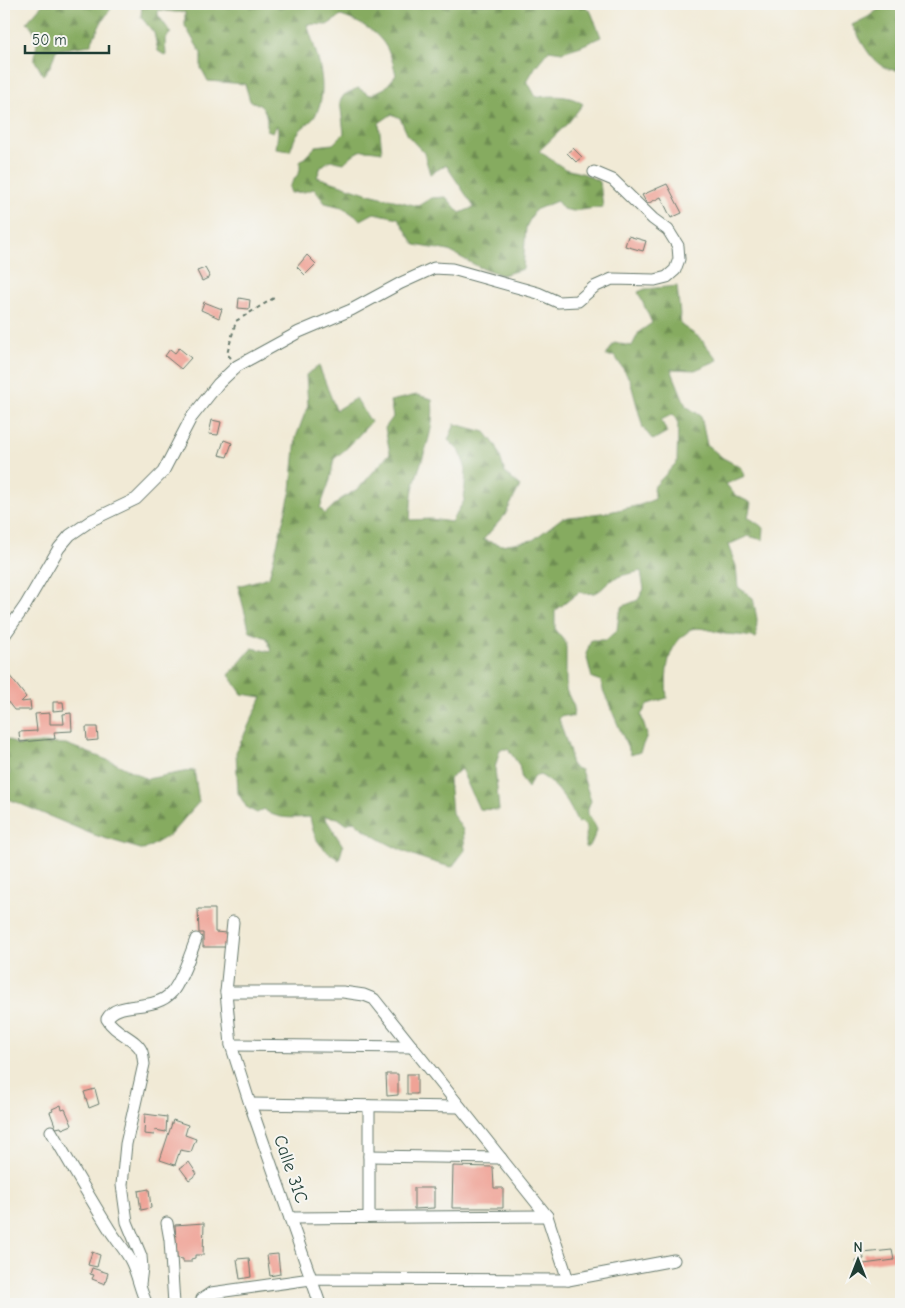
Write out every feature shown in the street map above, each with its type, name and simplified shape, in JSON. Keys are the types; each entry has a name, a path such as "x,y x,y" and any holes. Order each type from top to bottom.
{"street":[{"path":"4,636 25,606 59,548 70,535 92,520 136,499 163,472 191,418 218,384 237,366 299,332 350,310 434,268 452,269 538,293 558,302 578,301 594,287 612,279 655,280 668,277 676,270 679,259 678,246 668,230 653,219 613,180 594,172"},
{"name":"Calle 31C","path":"234,922 226,992 231,1045 320,1304"},
{"path":"140,1284 141,1256 127,1222 122,1185 126,1144 144,1064 142,1051 137,1044 122,1035 110,1025 107,1019 110,1013 121,1008 159,1002 172,992 196,939"},
{"path":"226,992 343,992 364,995 374,999 547,1216 568,1280"},
{"path":"231,1045 413,1047"},
{"path":"250,1104 460,1107"},
{"path":"369,1106 369,1217"},
{"path":"51,1131 109,1229 123,1247 132,1263 140,1284 142,1296 147,1304"},
{"path":"369,1156 501,1158"},
{"path":"290,1218 547,1216"},
{"path":"167,1223 170,1240 174,1304"},
{"path":"200,1304 202,1298 211,1293 312,1279 568,1280 674,1260"}],"path":[{"path":"237,366 227,354 236,321 274,298"}],"green space":[{"path":"43,4 114,4 101,23 90,45 56,50 51,65 43,75 34,59 37,43 36,35 27,22"},
{"path":"142,4 583,4 591,12 601,37 562,52 549,50 527,81 536,97 566,97 583,104 568,123 539,151 565,169 585,174 600,182 603,207 573,211 563,209 557,201 535,210 526,227 523,269 502,275 479,267 449,251 415,245 398,218 374,213 361,220 342,207 325,203 314,189 291,193 289,187 300,171 300,162 316,146 333,144 344,133 340,101 344,95 358,88 370,95 385,88 396,75 393,63 384,44 371,30 341,16 327,25 307,24 318,58 322,93 320,105 315,116 295,137 290,151 276,149 277,125 273,132 267,130 265,111 260,105 250,101 245,84 208,81 201,68 201,53 185,26 185,12 158,10 158,15 171,33 165,39 166,56 158,51 154,33 141,17","holes":["392,114 400,118 408,136 424,153 430,174 446,165 474,207 460,213 446,197 431,198 418,206 369,194 317,177 321,167 330,160 344,163 357,152 370,150 382,152 379,123"]},
{"path":"886,4 901,4 901,70 892,70 877,62 871,56 852,25 868,17"},
{"path":"677,286 681,325 700,338 718,360 695,370 671,369 686,406 701,416 707,445 723,458 742,468 745,476 726,484 735,495 751,503 748,517 764,528 763,540 748,536 728,545 736,566 738,587 753,598 757,619 756,638 725,634 700,628 691,629 685,634 670,655 666,680 667,698 648,704 641,715 647,735 640,752 631,755 603,690 601,681 592,678 586,654 591,640 606,640 617,630 619,614 623,606 638,600 644,589 641,571 618,577 598,592 579,592 555,611 555,630 566,643 566,690 574,707 573,717 562,715 559,719 570,753 570,762 573,767 581,770 591,801 588,814 597,830 591,844 586,848 586,827 581,822 578,823 558,789 540,775 533,777 528,788 522,780 519,765 508,749 500,749 495,768 499,810 479,809 461,769 449,779 452,813 463,830 465,850 452,867 400,850 354,821 346,824 338,818 324,816 343,846 339,860 318,842 310,817 279,817 264,809 257,813 247,808 238,793 236,752 262,697 242,694 229,675 252,648 271,652 267,638 250,632 238,586 269,577 291,490 296,437 308,405 306,375 319,366 336,410 356,398 371,422 334,459 330,480 320,508 325,514 338,501 359,488 390,453 385,428 393,417 390,401 417,395 432,399 433,411 428,443 413,489 410,520 431,519 451,522 464,501 466,469 460,452 448,440 455,424 485,432 497,447 505,473 520,486 505,515 483,540 501,545 533,540 562,518 609,512 640,505 655,499 653,488 677,462 678,423 673,414 661,420 667,432 653,440 643,428 630,380 615,356 606,356 614,343 632,346 639,332 652,323 638,292 645,289"},
{"path":"4,737 18,745 66,744 115,763 147,779 194,770 199,802 170,835 144,850 94,835 4,797 10,772 4,760"}],"building":[{"path":"573,148 582,157 576,162 567,153"},
{"path":"667,184 682,213 671,218 661,197 647,204 642,195"},
{"path":"628,236 646,241 643,251 625,246"},
{"path":"307,255 316,264 305,275 297,267"},
{"path":"205,268 210,277 202,281 197,271"},
{"path":"239,298 250,300 249,309 238,308"},
{"path":"204,302 222,309 219,318 201,310"},
{"path":"179,348 191,358 181,369 165,356 170,349 175,353"},
{"path":"212,420 221,422 218,435 209,434"},
{"path":"224,440 232,443 227,457 219,455"},
{"path":"9,675 26,697 21,702 30,701 31,710 14,710 4,697 4,679"},
{"path":"53,702 63,702 64,710 53,711"},
{"path":"50,713 50,724 64,724 63,714 71,713 72,731 54,732 55,739 20,742 19,732 37,731 35,714"},
{"path":"86,727 97,727 98,740 87,741"},
{"path":"198,909 215,909 215,932 226,933 226,947 203,947 203,933 199,933"},
{"path":"386,1074 398,1074 398,1095 387,1096"},
{"path":"407,1074 417,1074 417,1094 407,1094"},
{"path":"95,1089 99,1104 89,1108 84,1092"},
{"path":"61,1105 62,1110 65,1109 72,1125 62,1129 61,1127 56,1128 50,1112"},
{"path":"145,1114 167,1117 166,1132 155,1130 154,1135 144,1134"},
{"path":"173,1120 188,1125 185,1135 196,1139 191,1152 180,1150 175,1165 160,1160"},
{"path":"189,1162 197,1174 189,1180 180,1168"},
{"path":"453,1166 493,1167 494,1188 503,1188 503,1208 452,1208"},
{"path":"414,1188 434,1188 434,1208 414,1209"},
{"path":"149,1189 151,1208 141,1210 138,1191"},
{"path":"204,1223 203,1255 195,1255 191,1262 183,1262 183,1259 177,1258 175,1225"},
{"path":"892,1250 894,1260 856,1265 855,1260 864,1259 863,1253"},
{"path":"92,1252 100,1255 97,1267 88,1265"},
{"path":"278,1254 280,1274 270,1276 267,1255"},
{"path":"249,1258 251,1277 240,1279 237,1259"},
{"path":"92,1268 108,1273 105,1284 92,1279 94,1275 90,1274"}]}
